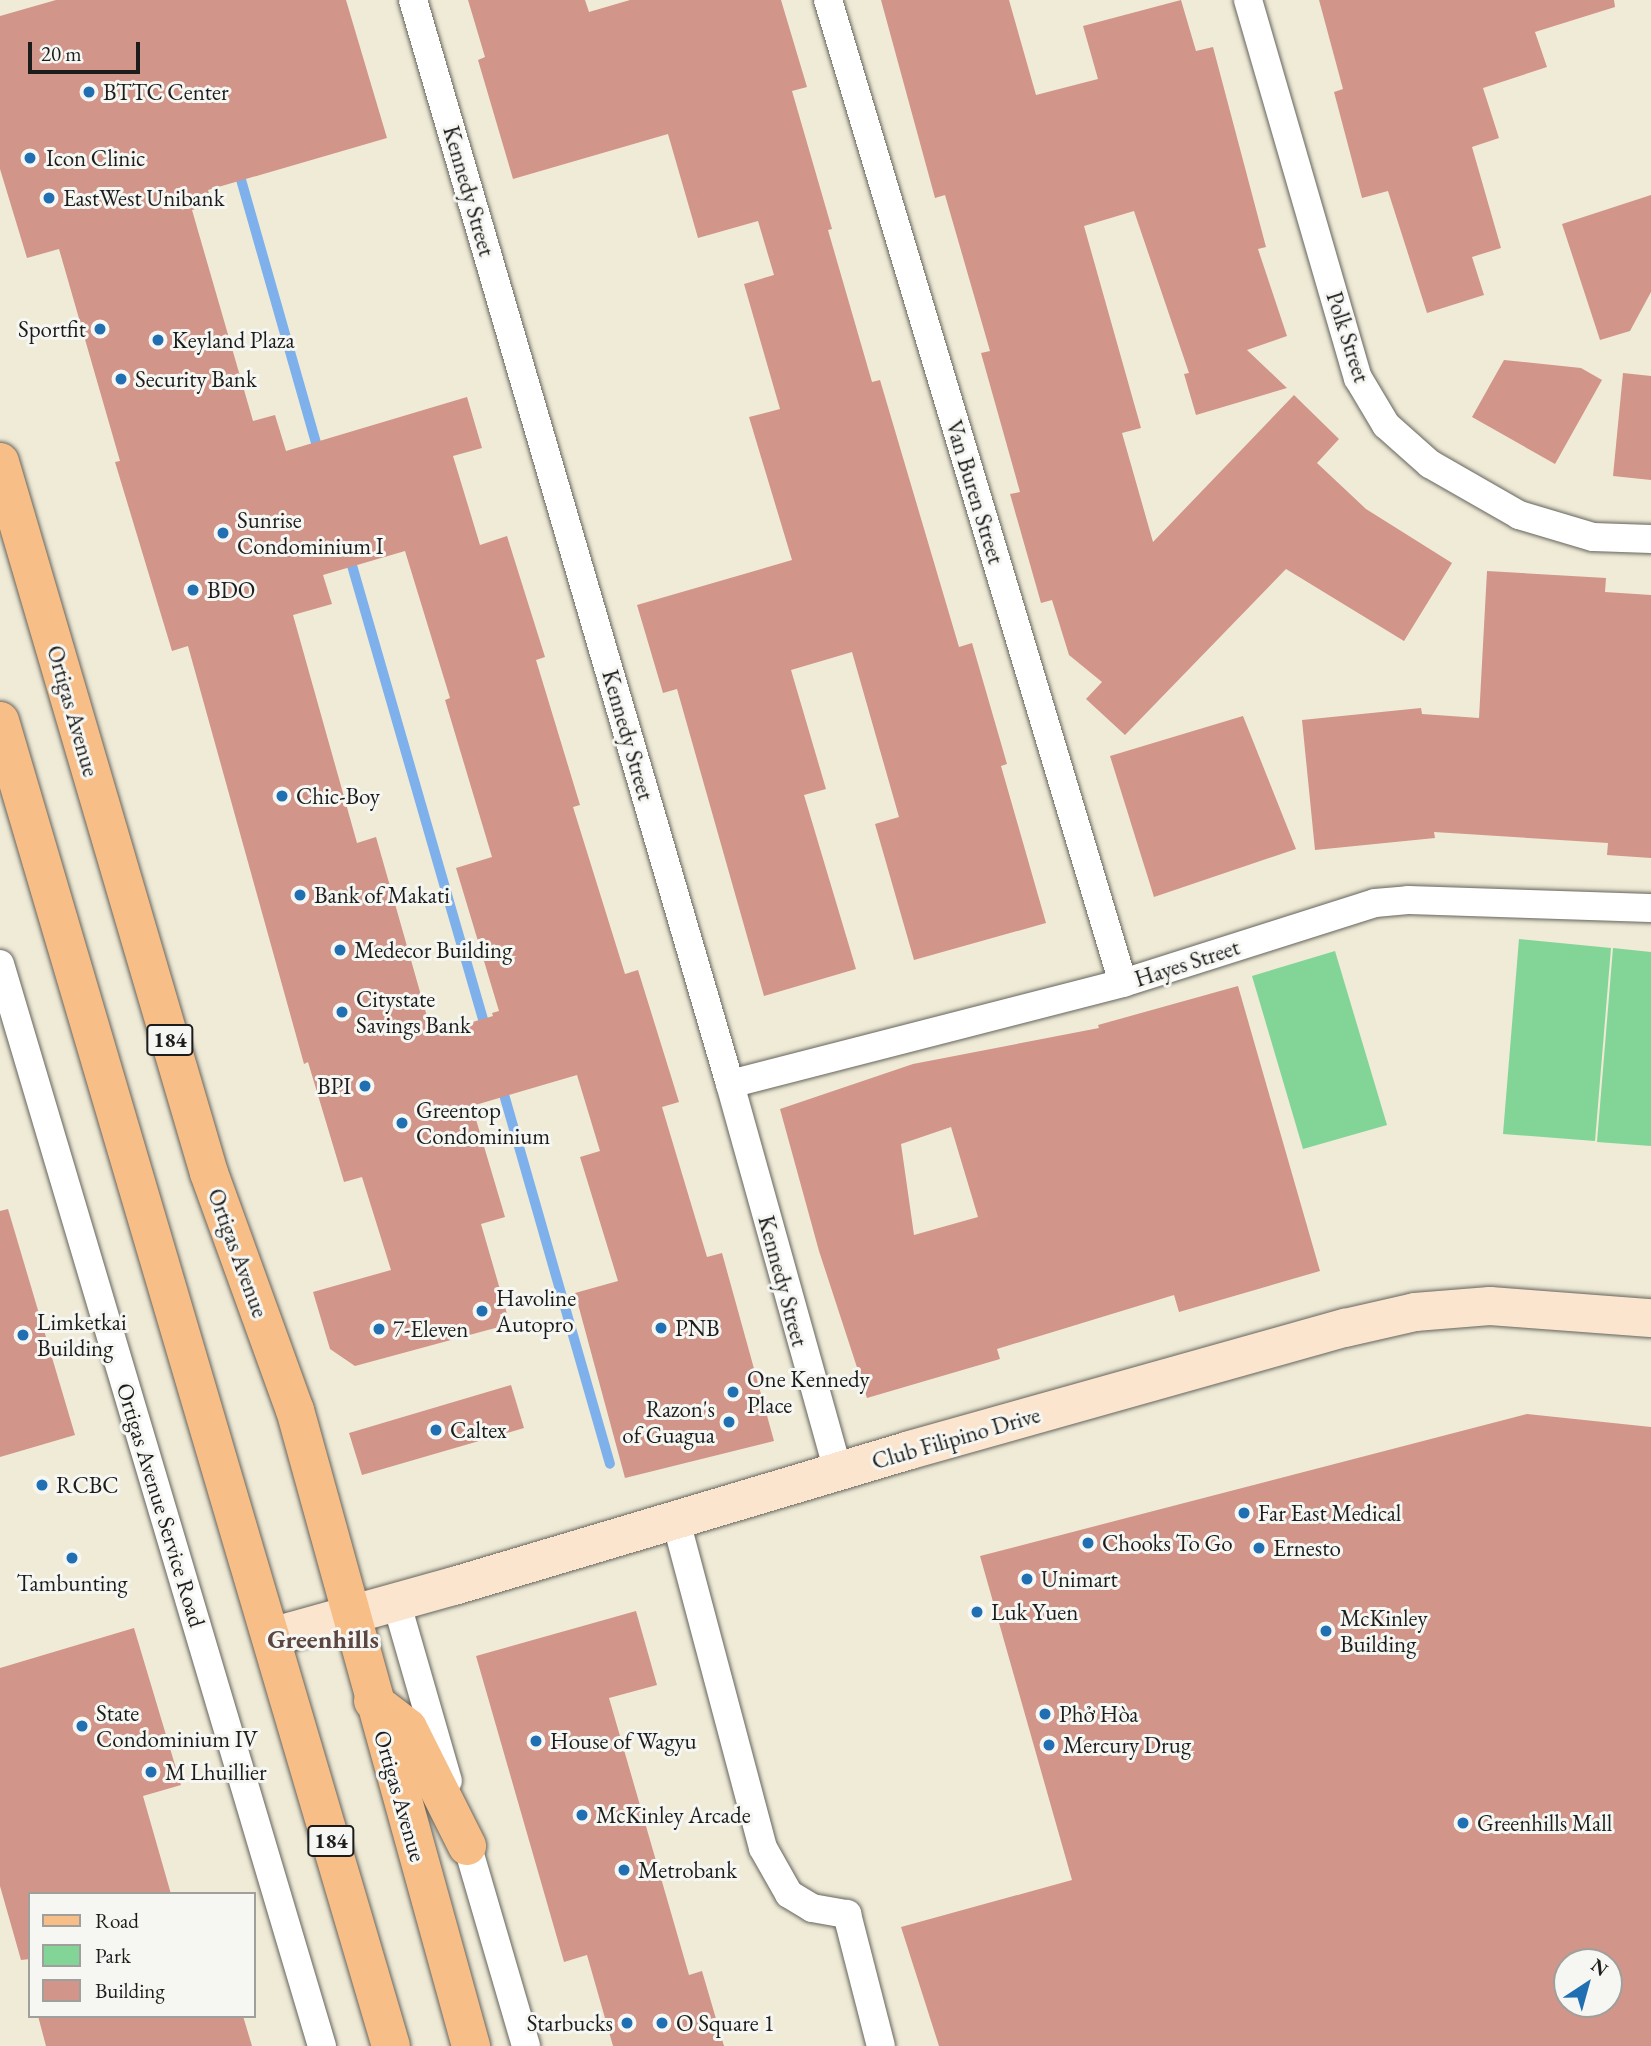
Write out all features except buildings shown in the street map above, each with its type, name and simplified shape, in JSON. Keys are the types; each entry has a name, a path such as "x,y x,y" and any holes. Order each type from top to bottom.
{"main road":[{"name":"Ortigas Avenue","path":"0,462 209,1173 295,1410 373,1701 471,2046"},
{"name":"184","path":"0,721 391,2046"},
{"path":"373,1701 408,1728 467,1846"}],"street":[{"name":"Kennedy Street","path":"413,0 730,1084 838,1472"},
{"name":"Van Buren Street","path":"828,0 1123,984"},
{"name":"Polk Street","path":"1248,0 1358,378 1387,425 1430,464 1519,515 1593,537 1651,539"},
{"name":"Hayes Street","path":"730,1084 1123,984 1375,903 1408,900 1651,908"},
{"name":"Ortigas Avenue Service Road","path":"0,964 322,2046"},
{"name":"Club Filipino Drive","path":"271,1637 1345,1328 1415,1312 1490,1306 1651,1318"},
{"path":"676,1521 763,1848 789,1894 812,1908 848,1914 881,2046"},
{"path":"396,1601 526,2046"}],"green space":[{"path":"1519,939 1611,948 1595,1141 1503,1134"},
{"path":"1613,948 1651,952 1651,1146 1597,1142"},
{"path":"1335,951 1387,1125 1303,1149 1252,976"}],"waterway":[{"path":"238,169 320,456"},
{"path":"349,555 486,1031"},
{"path":"501,1084 610,1464"}],"place":[{"name":"BTTC Center","path":"89,92"},
{"name":"Icon Clinic","path":"30,158"},
{"name":"EastWest Unibank","path":"49,198"},
{"name":"Sportfit","path":"100,329"},
{"name":"Keyland Plaza","path":"158,340"},
{"name":"Security Bank","path":"121,379"},
{"name":"Sunrise Condominium I","path":"223,533"},
{"name":"BDO","path":"193,590"},
{"name":"Chic-Boy","path":"282,796"},
{"name":"Bank of Makati","path":"300,895"},
{"name":"Medecor Building","path":"340,950"},
{"name":"Citystate Savings Bank","path":"342,1012"},
{"name":"BPI","path":"365,1086"},
{"name":"Greentop Condominium","path":"402,1123"},
{"name":"Havoline Autopro","path":"482,1311"},
{"name":"PNB","path":"661,1328"},
{"name":"7-Eleven","path":"379,1329"},
{"name":"Limketkai Building","path":"23,1335"},
{"name":"One Kennedy Place","path":"733,1392"},
{"name":"Razon's of Guagua","path":"729,1422"},
{"name":"Caltex","path":"436,1430"},
{"name":"RCBC","path":"42,1485"},
{"name":"Far East Medical","path":"1244,1513"},
{"name":"Chooks To Go","path":"1088,1543"},
{"name":"Ernesto","path":"1259,1548"},
{"name":"Tambunting","path":"72,1558"},
{"name":"Unimart","path":"1027,1579"},
{"name":"Luk Yuen","path":"977,1612"},
{"name":"McKinley Building","path":"1326,1631"},
{"name":"Phở Hòa","path":"1045,1714"},
{"name":"State Condominium IV","path":"82,1726"},
{"name":"House of Wagyu","path":"536,1741"},
{"name":"Mercury Drug","path":"1049,1745"},
{"name":"M Lhuillier","path":"151,1772"},
{"name":"McKinley Arcade","path":"582,1815"},
{"name":"Greenhills Mall","path":"1463,1823"},
{"name":"Metrobank","path":"624,1870"},
{"name":"Starbucks","path":"627,2023"},
{"name":"O Square 1","path":"662,2023"}],"district":[{"name":"Greenhills","path":"323,1640"}]}
